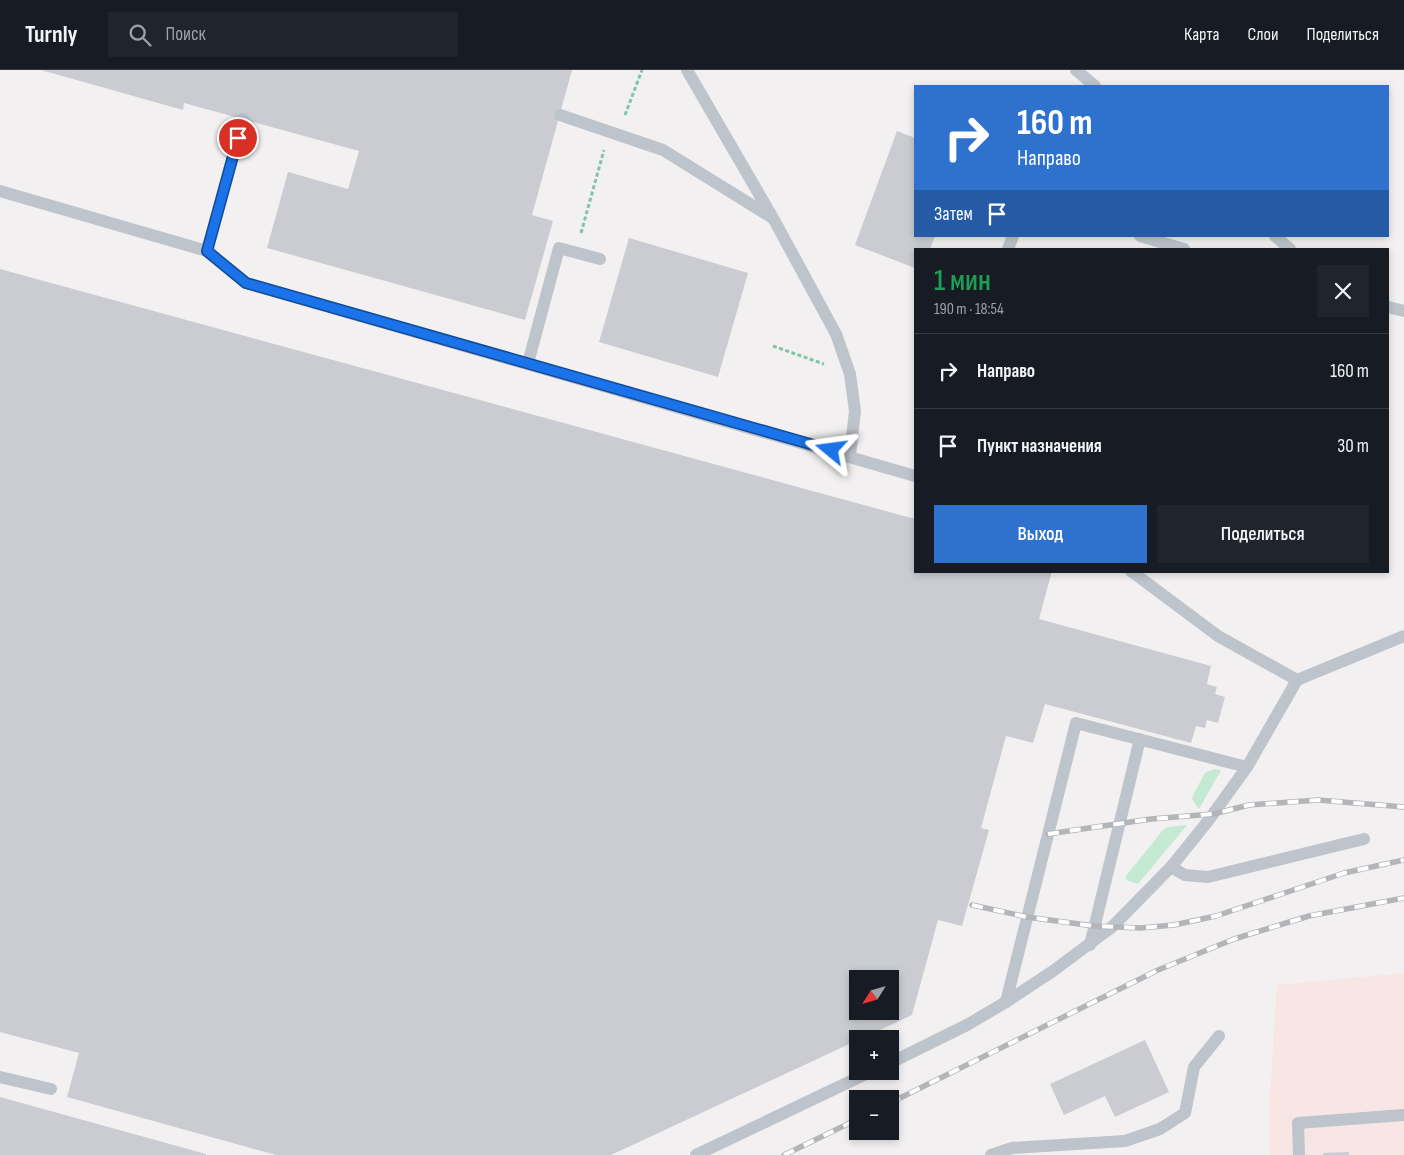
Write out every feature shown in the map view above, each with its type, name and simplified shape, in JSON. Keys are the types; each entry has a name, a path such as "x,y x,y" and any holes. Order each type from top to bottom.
{"lane":[{"path":"687,70 773,218 836,334 850,374 855,411 850,456"},
{"path":"1076,70 1094,85"},
{"path":"560,115 662,150 773,218"},
{"path":"207,251 244,119"},
{"path":"0,190 207,251 246,283 914,476"},
{"path":"1143,237 1181,248"},
{"path":"1277,237 1289,248"},
{"path":"528,363 559,248 600,259"},
{"path":"1389,307 1404,311"},
{"path":"1134,573 1218,636 1297,680"},
{"path":"899,1059 967,1025 1006,1002 1090,945 1112,927 1171,867 1208,821 1247,767 1297,680 1404,636"},
{"path":"1006,1002 1076,723 1247,767"},
{"path":"1090,945 1140,739"},
{"path":"1171,867 1186,875 1208,877 1364,839"},
{"path":"991,1155 1012,1148 1125,1141 1160,1129 1185,1113 1194,1067 1219,1036"},
{"path":"0,1077 52,1090"},
{"path":"696,1155 853,1080"},
{"path":"1300,1155 1298,1123 1404,1115"}],"path":[{"path":"575,253 605,146 623,122 642,70"},
{"path":"773,346 850,374"}],"shaded area":[{"path":"1404,973 1404,1155 1269,1155 1269,1111 1277,985"}],"green space":[{"path":"1214,769 1221,770 1199,809 1192,799 1193,795 1205,773"},
{"path":"1187,825 1138,884 1126,880 1126,876 1163,830 1168,827"}],"building":[{"path":"41,70 572,70 532,215 553,221 525,320 267,248 288,172 348,189 359,151 184,103 183,110"},
{"path":"897,131 914,138 914,237 935,237 930,248 914,248 914,268 855,245"},
{"path":"629,238 748,273 718,377 599,342"},
{"path":"0,269 914,519 914,573 1051,573 1039,619 1211,666 1207,684 1217,687 1215,694 1225,697 1218,723 1207,720 1205,728 1196,726 1191,743 1045,704 1033,743 1006,736 981,828 989,830 962,926 938,920 912,1015 880,1030 849,1030 849,1044 611,1155 276,1155 67,1097 79,1053 0,1032"},
{"path":"1145,1040 1169,1092 1115,1117 1105,1096 1064,1115 1050,1084"},
{"path":"0,1097 206,1154 206,1155 0,1155"},
{"path":"1349,1152 1349,1155 1323,1155 1323,1153"}],"railway":[{"path":"1048,834 1151,819 1213,814 1249,805 1318,800 1404,807"},
{"path":"972,905 1027,917 1094,926 1140,928 1174,925 1216,916 1344,873 1404,860"},
{"path":"899,1099 1158,970 1234,939 1309,916 1404,898"},
{"path":"784,1155 849,1123"}],"route":[{"path":"238,138 207,251 246,283 831,450"}]}
